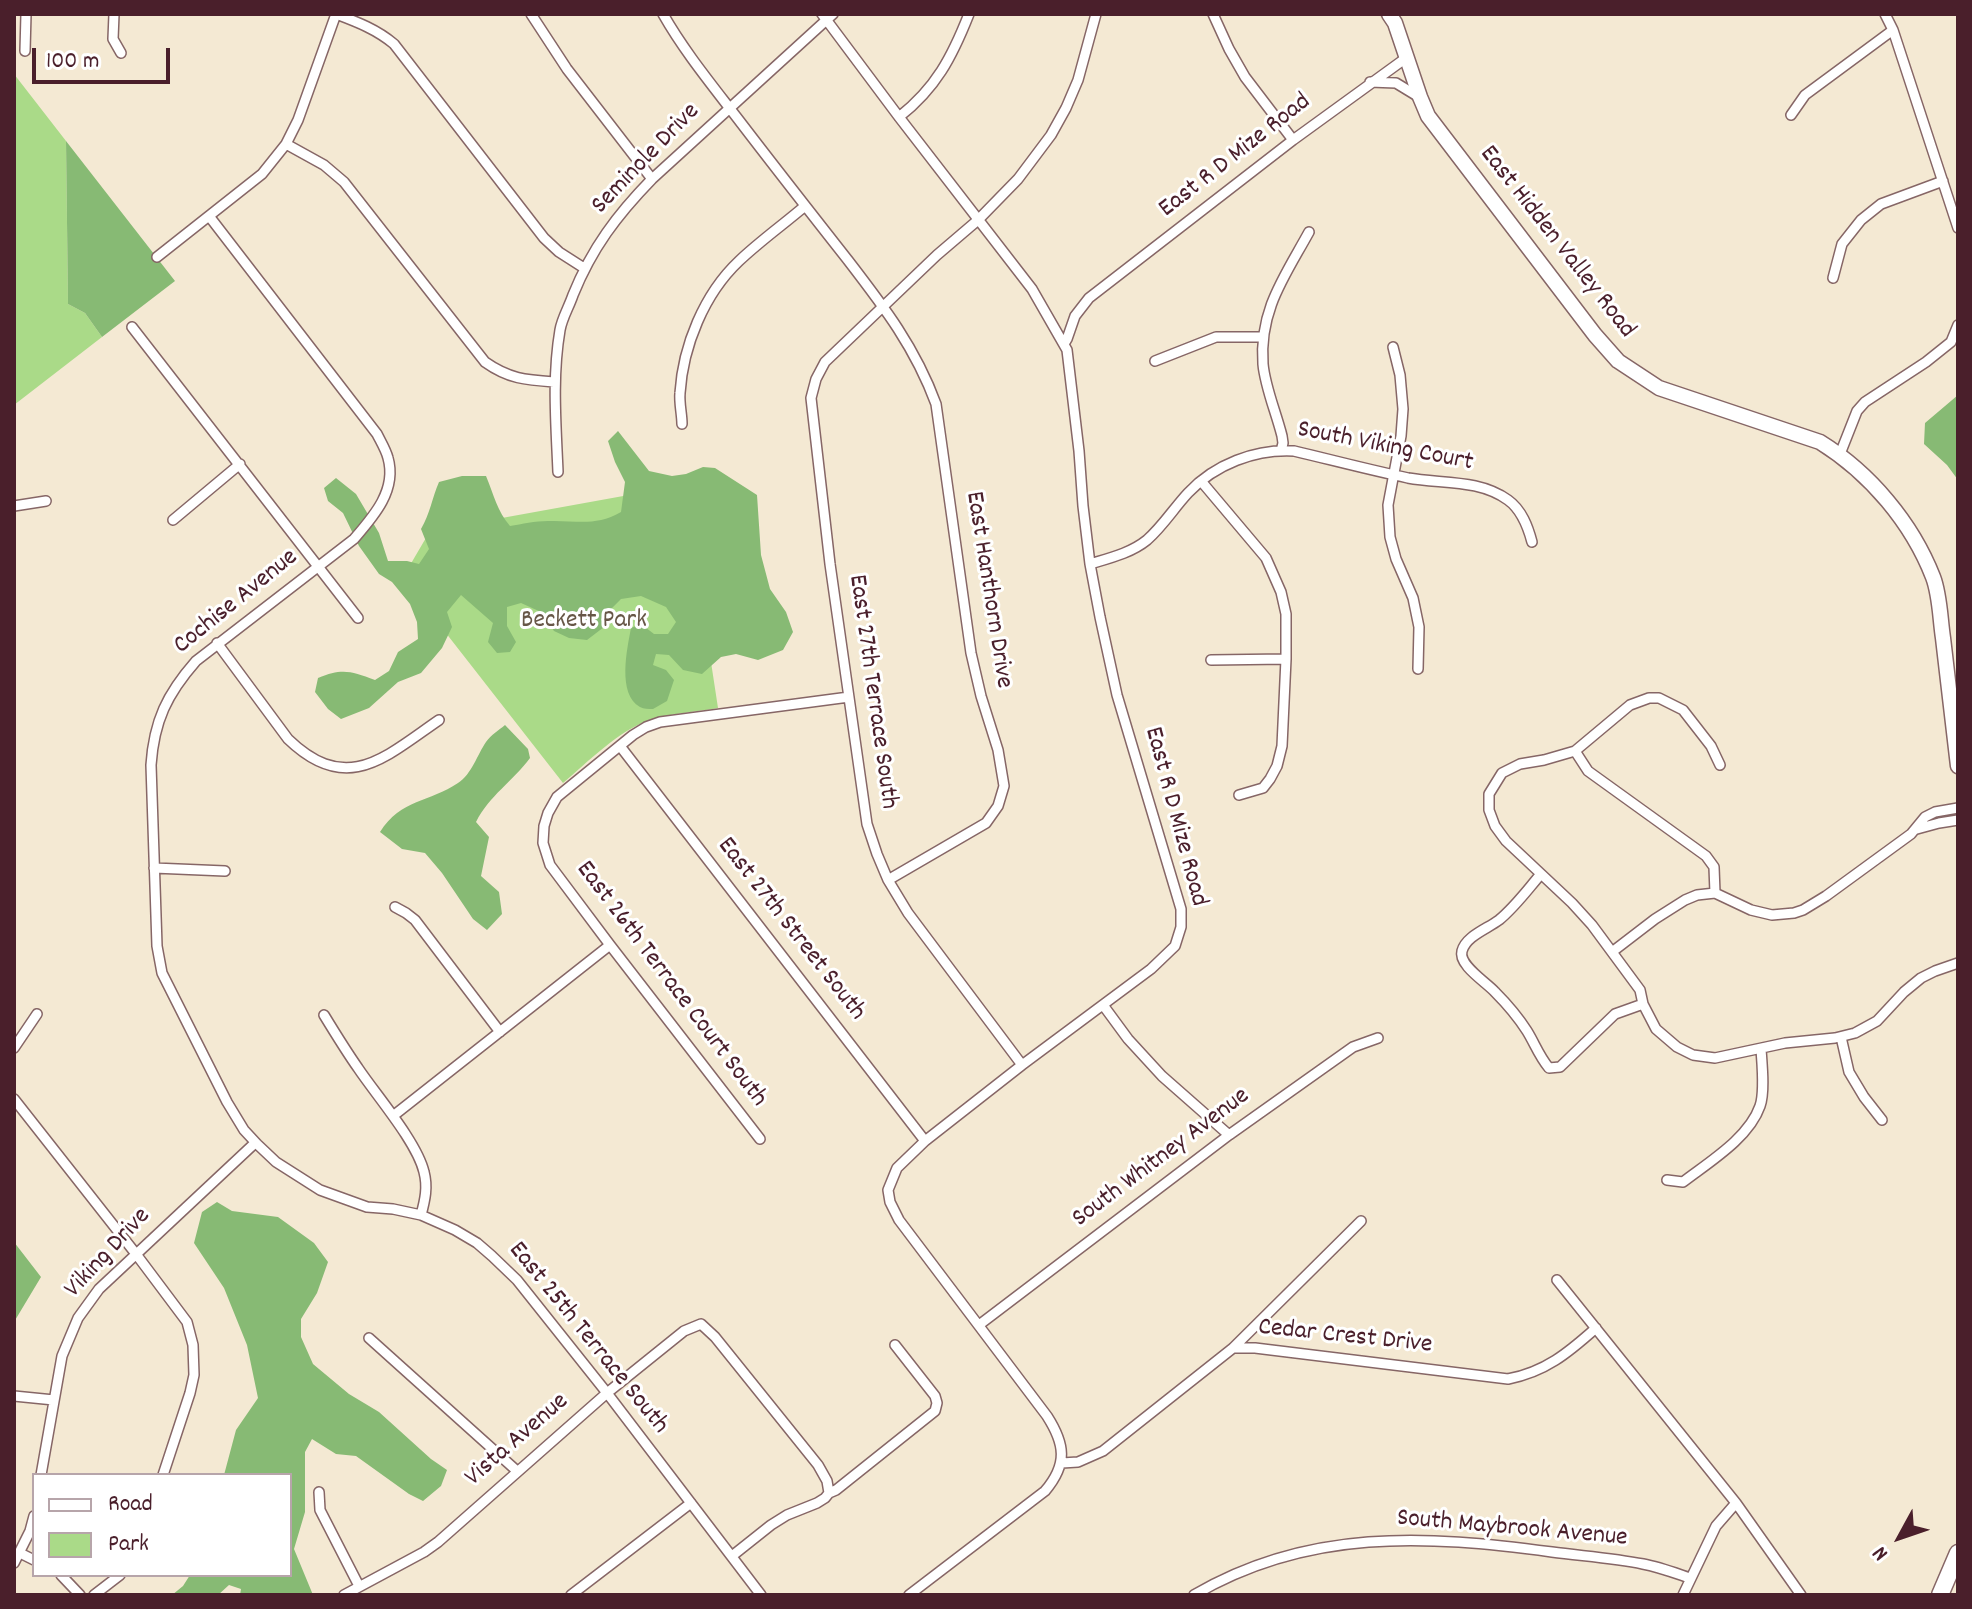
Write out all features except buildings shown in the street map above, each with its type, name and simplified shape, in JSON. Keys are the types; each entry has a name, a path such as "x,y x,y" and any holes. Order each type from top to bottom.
{"highway":[{"path":"1940,1595 1958,1553"}],"main road":[{"name":"East Hidden Valley Road","path":"1389,14 1428,116 1618,361 1659,388 1820,442 1860,471 1892,507 1917,543 1935,579 1958,766"}],"street":[{"path":"25,51 26,14"},
{"path":"114,14 113,39 121,53"},
{"path":"157,257 262,174 286,144 298,120 336,14 368,26 394,44 544,238 584,268"},
{"path":"531,14 567,69 652,179"},
{"name":"East Hanthorn Drive","path":"663,14 729,107 883,306 913,352 936,404 971,653 998,750 1004,786 998,806 986,823 888,880"},
{"path":"899,117 932,86 944,69 969,14"},
{"name":"East 27th Terrace South","path":"1022,1065 908,913 888,880 867,824 830,564 811,398 825,362 978,220 1018,179 1051,135 1078,80 1096,14"},
{"path":"1213,14 1245,77 1293,140"},
{"path":"1885,14 1893,30 1958,228"},
{"path":"828,16 899,117 1032,289 1064,344"},
{"name":"Seminole Drive","path":"558,472 555,382 561,327 584,268 606,231 628,203 828,16"},
{"path":"1791,115 1805,95 1893,30"},
{"name":"East R D Mize Road","path":"1062,1463 1055,1428 899,1220 888,1190 897,1168 925,1141 1151,969 1175,946 1181,927 1181,909 1117,695 1100,617 1090,564 1064,344 1075,316 1089,298 1293,140 1406,58"},
{"path":"1370,82 1396,83 1420,97"},
{"path":"286,144 324,165 344,182 485,362 510,377 555,382"},
{"path":"1833,278 1842,244 1861,220 1881,204 1943,181"},
{"path":"682,424 680,395 686,358 707,303 738,262 805,206"},
{"name":"Cochise Avenue","path":"154,868 152,745 166,701 196,661 354,539 375,515 387,490 390,470 388,456 377,434 209,216"},
{"path":"1281,451 1282,436 1263,367 1263,337 1272,299 1309,232"},
{"path":"1840,454 1857,411 1865,402 1951,342 1958,325"},
{"path":"132,327 358,618"},
{"path":"1155,361 1216,337 1263,337"},
{"path":"1393,347 1400,375 1403,409 1388,505 1390,537 1413,598 1419,627 1418,669"},
{"name":"South Viking Court","path":"1090,564 1125,552 1145,541 1189,492 1219,468 1247,456 1281,451 1294,451 1424,481 1464,483 1494,492 1514,506 1528,527 1532,542"},
{"path":"173,520 240,464"},
{"path":"1201,481 1266,558 1281,592 1286,614 1284,730 1277,766 1263,788 1239,795"},
{"path":"14,506 46,501"},
{"path":"217,643 288,739 321,763 343,768 372,763 386,757 439,720"},
{"path":"1211,660 1286,659"},
{"name":"East 26th Terrace Court South","path":"760,1139 550,865 543,843 544,826 557,797 646,727 660,722 849,697"},
{"path":"1720,765 1711,746 1683,710 1659,698 1649,698 1630,705 1575,751 1520,764 1502,773 1489,794 1489,810 1495,826 1506,841 1572,903 1640,990 1643,1004 1656,1029 1677,1047 1693,1055 1715,1058 1855,1033 1877,1021 1921,978 1958,963"},
{"name":"East 27th Street South","path":"620,746 925,1141"},
{"path":"1575,751 1588,771 1706,856 1714,867 1715,893"},
{"path":"1612,952 1655,919 1697,895 1715,893 1751,910 1772,915 1803,910 1917,829 1930,813 1958,808"},
{"path":"1917,829 1958,820"},
{"path":"154,868 225,871"},
{"name":"East 25th Terrace South","path":"154,868 157,946 162,973 244,1130 276,1162 320,1190 367,1207 421,1215 477,1243 505,1268 607,1393 761,1595"},
{"path":"1541,874 1502,918 1466,941 1461,952 1465,966 1488,984 1508,1006 1549,1068 1560,1067 1615,1014 1643,1004"},
{"path":"395,907 415,920 500,1032"},
{"path":"393,1116 610,945"},
{"path":"1103,1005 1128,1039 1162,1076 1229,1135"},
{"path":"14,1048 37,1014"},
{"path":"324,1015 418,1157 427,1189 421,1215"},
{"path":"1841,1037 1849,1072 1882,1120"},
{"name":"South Whitney Avenue","path":"979,1325 1229,1135 1353,1047 1378,1038"},
{"path":"1667,1180 1683,1182 1739,1138 1747,1128 1760,1105 1761,1049"},
{"path":"14,1099 187,1322 193,1345 194,1375 164,1473"},
{"name":"Viking Drive","path":"41,1473 62,1356 78,1318 99,1289 255,1143"},
{"path":"1233,1348 1361,1221"},
{"path":"1557,1280 1736,1503 1801,1595"},
{"name":"Vista Avenue","path":"344,1595 438,1542 607,1393 684,1331 701,1324 715,1337 818,1465 827,1481 829,1493"},
{"name":"Cedar Crest Drive","path":"1062,1463 1078,1462 1103,1451 1233,1348 1255,1348 1508,1379 1530,1375 1549,1365 1596,1328"},
{"path":"369,1338 517,1471"},
{"path":"732,1556 787,1515 825,1498 935,1411 935,1396 895,1345"},
{"path":"14,1396 54,1400"},
{"path":"909,1595 1045,1491 1062,1463"},
{"path":"319,1492 320,1510 359,1586"},
{"path":"571,1595 691,1503"},
{"path":"1683,1595 1716,1526 1736,1503"},
{"path":"14,1563 32,1521"},
{"name":"South Maybrook Avenue","path":"1194,1595 1216,1582 1271,1560 1321,1547 1401,1539 1522,1548 1644,1564 1690,1578"},
{"path":"20,1553 32,1559"},
{"path":"63,1577 80,1595"},
{"path":"94,1595 117,1577"}],"green space":[{"path":"14,74 66,141 68,304 85,313 102,337 14,405"},
{"path":"66,141 175,281 102,337 85,313 68,304"},
{"path":"1958,395 1958,480 1924,444 1925,423"},
{"path":"618,431 649,471 672,476 703,467 715,468 757,495 761,555 770,589 786,612 793,632 783,650 758,660 736,654 721,657 702,674 683,670 669,655 656,654 653,665 666,670 674,680 667,701 653,709 645,709 633,701 626,682 631,628 641,624 654,634 668,634 676,622 666,607 641,596 621,599 610,610 604,627 587,640 569,638 554,631 541,612 521,603 507,607 507,626 516,642 510,652 497,653 488,642 493,623 461,595 447,612 452,627 442,648 421,673 398,682 369,708 341,719 328,709 315,692 318,678 346,672 375,680 389,671 398,652 418,639 417,622 410,604 392,582 379,574 359,546 343,513 328,501 324,488 336,478 356,494 379,533 388,561 419,564 429,549 421,529 439,482 462,476 486,476 499,509 510,526 543,521 603,520 621,512 625,482 608,441"},
{"name":"Beckett Park","path":"684,485 718,708 666,716 638,725 604,747 563,783 442,628 406,572 430,531"},
{"path":"505,725 528,749 530,758 488,804 476,822 489,837 481,876 499,892 502,914 487,930 473,919 425,853 402,849 380,832 397,813 463,779 486,742"},
{"path":"217,1202 232,1211 278,1217 314,1243 328,1262 317,1293 301,1319 301,1337 313,1364 349,1394 379,1412 447,1470 441,1486 423,1501 356,1456 336,1454 312,1439 305,1452 305,1512 294,1549 313,1595 240,1595 241,1589 229,1585 218,1595 172,1595 189,1577 292,1577 292,1473 225,1473 236,1430 258,1398 247,1345 224,1288 194,1243 202,1212"},
{"path":"14,1242 41,1277 14,1322"}]}
